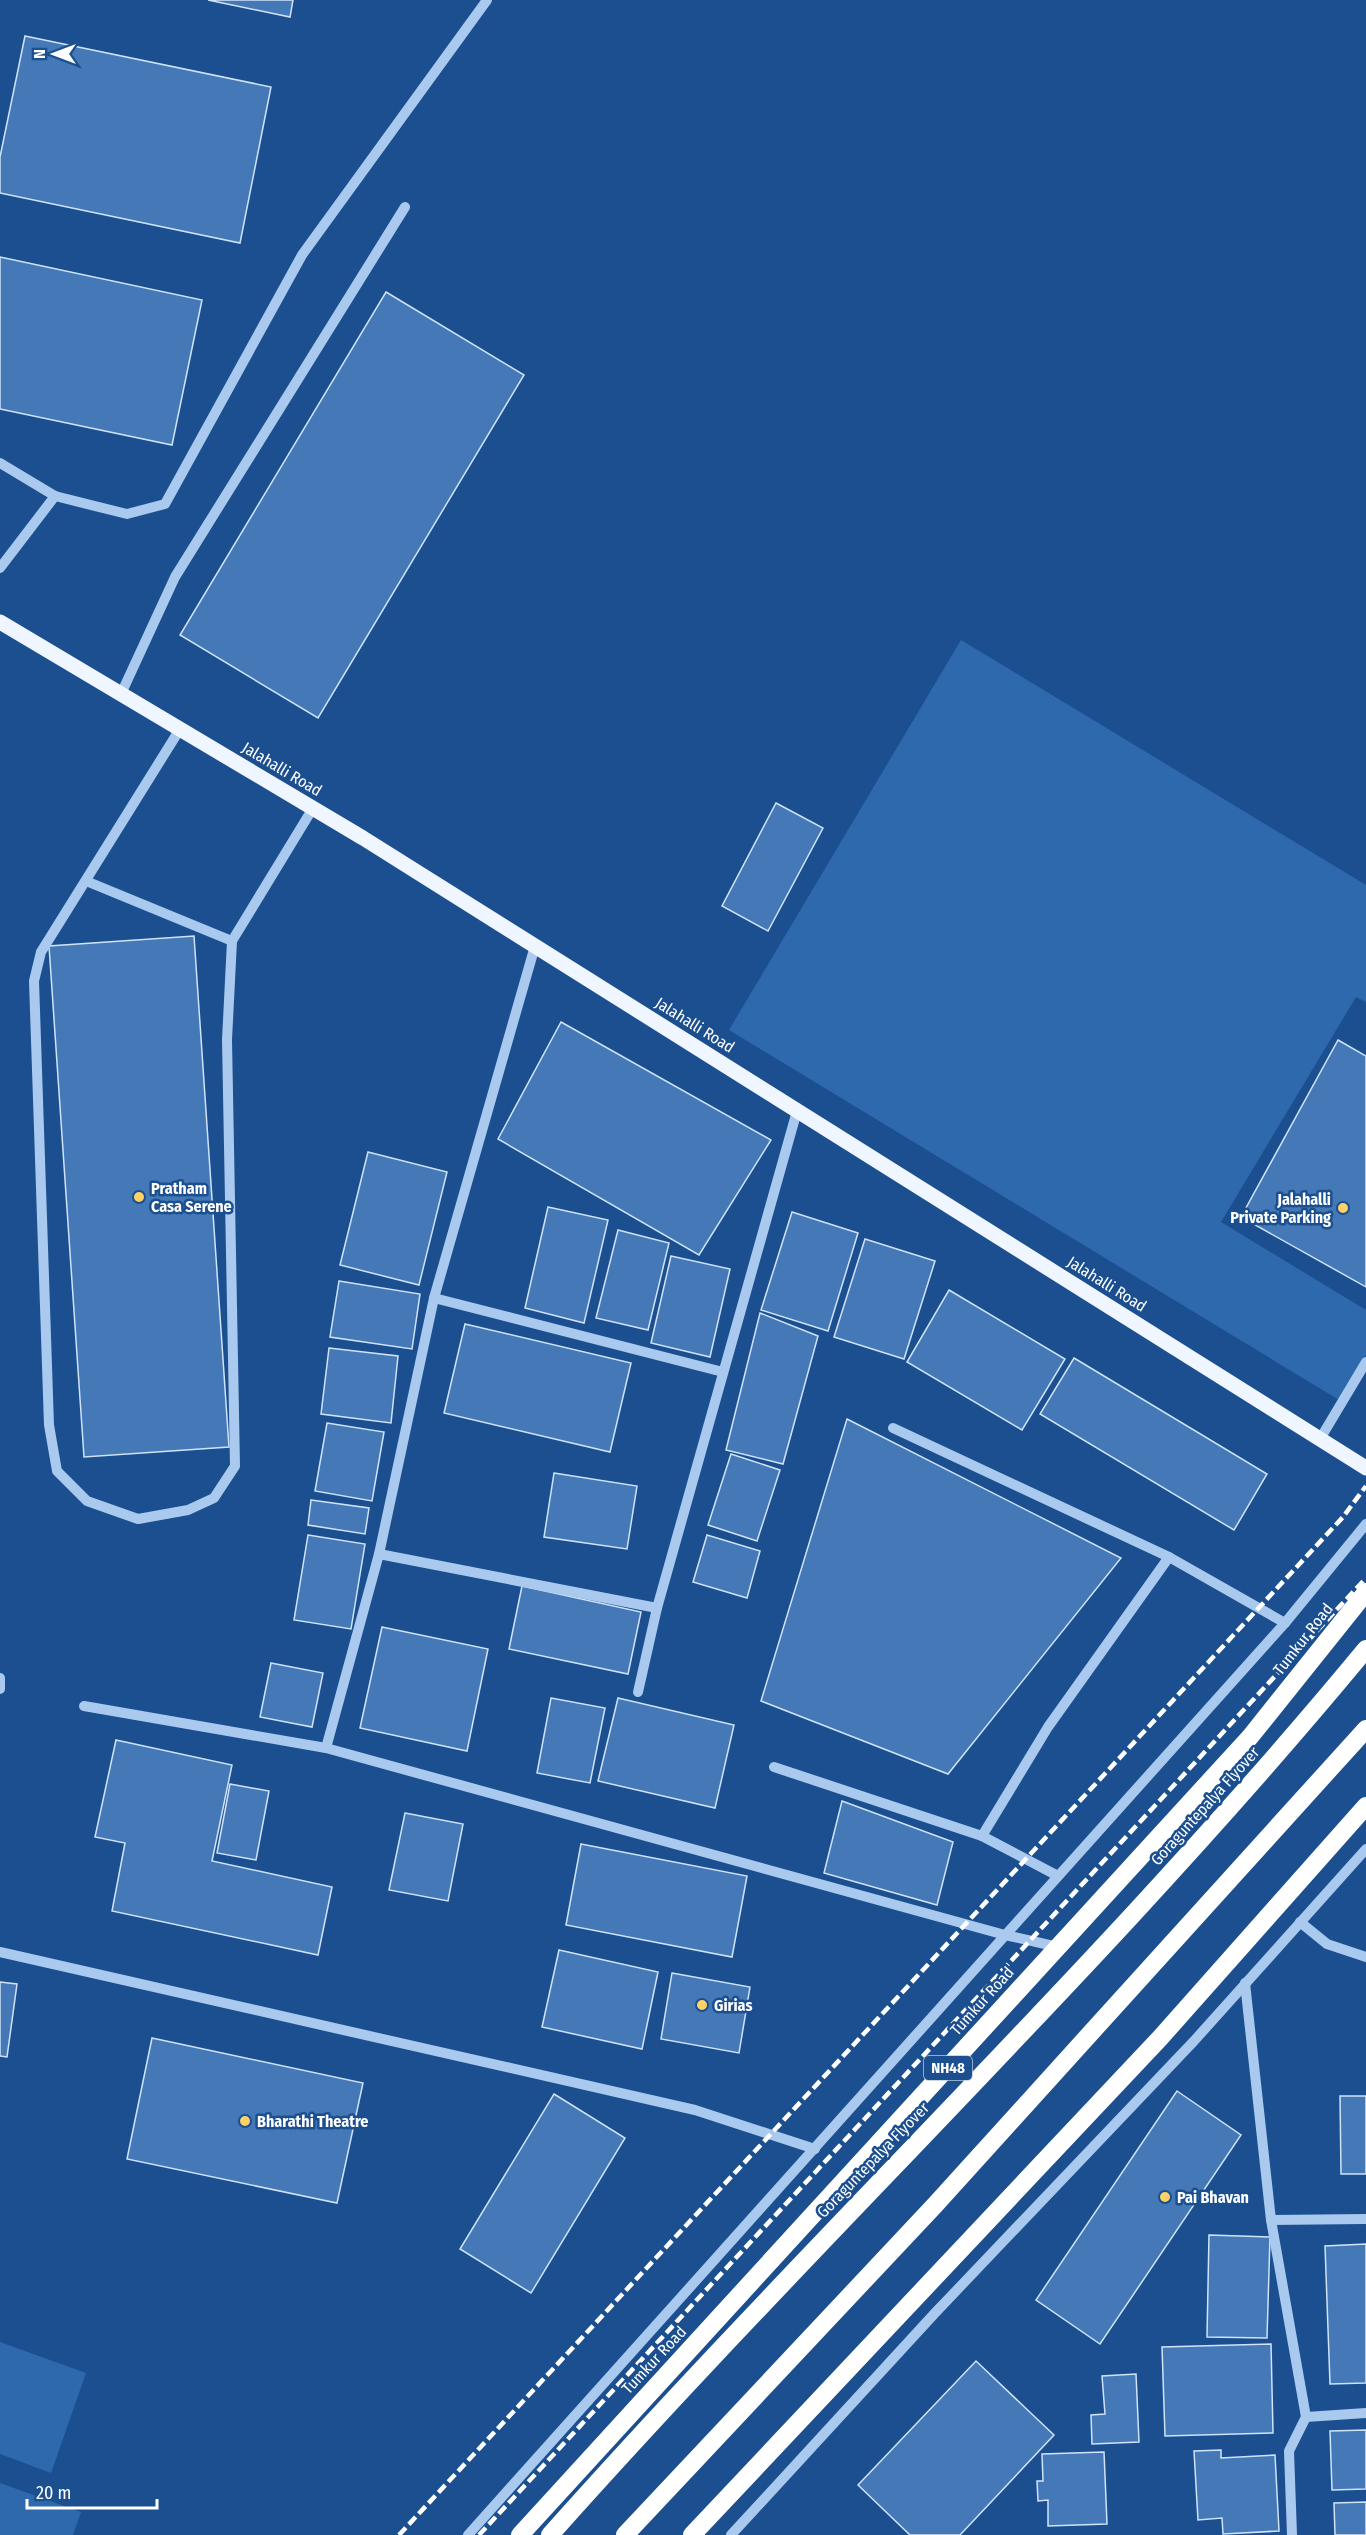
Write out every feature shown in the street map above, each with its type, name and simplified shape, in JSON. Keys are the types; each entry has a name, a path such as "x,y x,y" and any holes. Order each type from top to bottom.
{"highway":[{"name":"Tumkur Road","path":"520,2535 1250,1737 1366,1592"},
{"name":"Goraguntepalya Flyover","path":"550,2535 646,2427 1082,1969 1279,1754 1366,1650"},
{"path":"625,2535 935,2205 1366,1729"},
{"path":"692,2535 1161,2037 1366,1806"}],"main road":[{"name":"Jalahalli Road","path":"0,622 313,808 1366,1468"}],"street":[{"path":"0,464 54,496 127,514 165,504 302,255 487,0"},
{"path":"121,694 175,577 405,207"},
{"path":"0,568 54,496"},
{"path":"180,729 42,952 34,981 49,1425 57,1472 87,1501 138,1519 188,1510 214,1498 235,1466 227,1040 232,941 313,808"},
{"path":"86,881 232,941"},
{"path":"326,1748 378,1554 434,1298 535,946"},
{"path":"638,1692 657,1608 797,1111"},
{"path":"434,1298 723,1372"},
{"path":"1320,1439 1366,1362"},
{"path":"893,1428 1169,1557 1285,1623"},
{"path":"468,2535 1285,1623 1366,1524"},
{"path":"378,1554 657,1608"},
{"path":"982,1836 1047,1727 1169,1557"},
{"path":"0,1678 0,1689"},
{"path":"84,1706 326,1748 1005,1935 1058,1947"},
{"path":"774,1767 982,1836 1058,1876"},
{"path":"731,2535 935,2313 1194,2041 1366,1849"},
{"path":"1300,1922 1327,1944 1366,1957"},
{"path":"0,1952 695,2110 815,2149"},
{"path":"1245,1983 1271,2220 1306,2417 1289,2451 1292,2535"},
{"path":"1271,2220 1366,2219"},
{"path":"1306,2417 1366,2413"}],"shaded area":[{"path":"961,640 1366,885 1366,1002 1356,997 1221,1222 1366,1310 1366,1355 1339,1400 729,1030"},
{"path":"0,2342 86,2373 51,2473 0,2454"},
{"path":"0,2483 81,2512 73,2535 0,2535"}],"building":[{"path":"208,0 293,0 290,17"},
{"path":"25,36 271,87 240,243 0,193 0,157"},
{"path":"0,257 202,300 172,445 0,409"},
{"path":"386,292 524,375 318,718 180,635"},
{"path":"776,803 823,828 768,931 722,906"},
{"name":"Pratham Casa Serene","path":"194,936 229,1447 84,1457 49,946"},
{"path":"561,1022 771,1140 699,1255 498,1139"},
{"path":"1338,1040 1366,1056 1366,1287 1241,1217"},
{"path":"368,1152 447,1172 419,1285 340,1265"},
{"path":"548,1207 608,1220 584,1323 525,1308"},
{"path":"792,1212 858,1233 828,1331 761,1310"},
{"path":"618,1230 669,1243 648,1330 596,1318"},
{"path":"865,1239 935,1261 904,1359 834,1337"},
{"path":"671,1256 730,1269 710,1357 651,1343"},
{"path":"339,1281 420,1294 412,1349 330,1337"},
{"path":"949,1290 1065,1359 1022,1430 907,1362"},
{"path":"760,1313 818,1336 783,1464 726,1450"},
{"path":"465,1324 631,1363 610,1452 444,1413"},
{"path":"329,1348 398,1356 391,1423 321,1414"},
{"path":"1074,1358 1267,1474 1234,1530 1040,1414"},
{"path":"847,1419 1121,1558 948,1774 761,1701"},
{"path":"327,1423 384,1432 372,1501 315,1491"},
{"path":"731,1454 780,1470 757,1541 708,1525"},
{"path":"554,1473 637,1486 627,1549 544,1537"},
{"path":"311,1500 369,1508 365,1534 308,1525"},
{"path":"308,1535 365,1544 351,1629 294,1620"},
{"path":"707,1535 760,1551 747,1598 693,1582"},
{"path":"522,1586 641,1612 628,1674 509,1649"},
{"path":"382,1627 488,1649 467,1751 360,1728"},
{"path":"271,1663 323,1673 312,1727 260,1717"},
{"path":"551,1698 605,1708 590,1783 537,1773"},
{"path":"618,1698 734,1725 715,1808 598,1781"},
{"path":"116,1740 232,1765 212,1861 332,1887 318,1955 112,1911 125,1843 95,1837"},
{"path":"230,1784 269,1791 256,1860 217,1853"},
{"path":"842,1801 953,1842 937,1905 824,1873"},
{"path":"405,1813 463,1824 448,1901 389,1890"},
{"path":"581,1844 747,1876 732,1957 566,1925"},
{"path":"559,1950 658,1972 642,2049 542,2027"},
{"path":"672,1973 750,1987 739,2053 661,2039"},
{"path":"0,1982 17,1984 7,2057 0,2056"},
{"name":"Bharathi Theatre","path":"152,2038 363,2083 337,2203 127,2159"},
{"path":"1177,2091 1241,2135 1100,2344 1036,2300"},
{"path":"554,2094 625,2138 531,2293 460,2249"},
{"path":"1340,2096 1366,2096 1366,2174 1341,2174"},
{"path":"1209,2235 1270,2237 1267,2338 1207,2337"},
{"path":"1366,2244 1366,2383 1330,2384 1325,2246"},
{"path":"1271,2344 1273,2433 1165,2436 1162,2347"},
{"path":"976,2361 1054,2435 960,2535 910,2535 858,2485"},
{"path":"1136,2374 1139,2442 1092,2444 1091,2415 1105,2414 1102,2376"},
{"path":"1366,2430 1366,2489 1332,2490 1330,2431"},
{"path":"1221,2450 1221,2458 1275,2455 1279,2531 1223,2534 1222,2518 1198,2520 1194,2451"},
{"path":"1104,2452 1107,2524 1048,2526 1048,2500 1038,2501 1037,2481 1043,2481 1042,2454"},
{"path":"1366,2502 1366,2535 1335,2535 1334,2503"}],"railway":[{"path":"399,2535 1343,1517 1366,1486"},
{"path":"479,2535 1366,1578"}],"place":[{"name":"Pratham Casa Serene","path":"139,1197"},
{"name":"Jalahalli Private Parking","path":"1343,1208"},
{"name":"Girias","path":"702,2005"},
{"name":"Bharathi Theatre","path":"245,2121"},
{"name":"Pai Bhavan","path":"1165,2197"}]}
